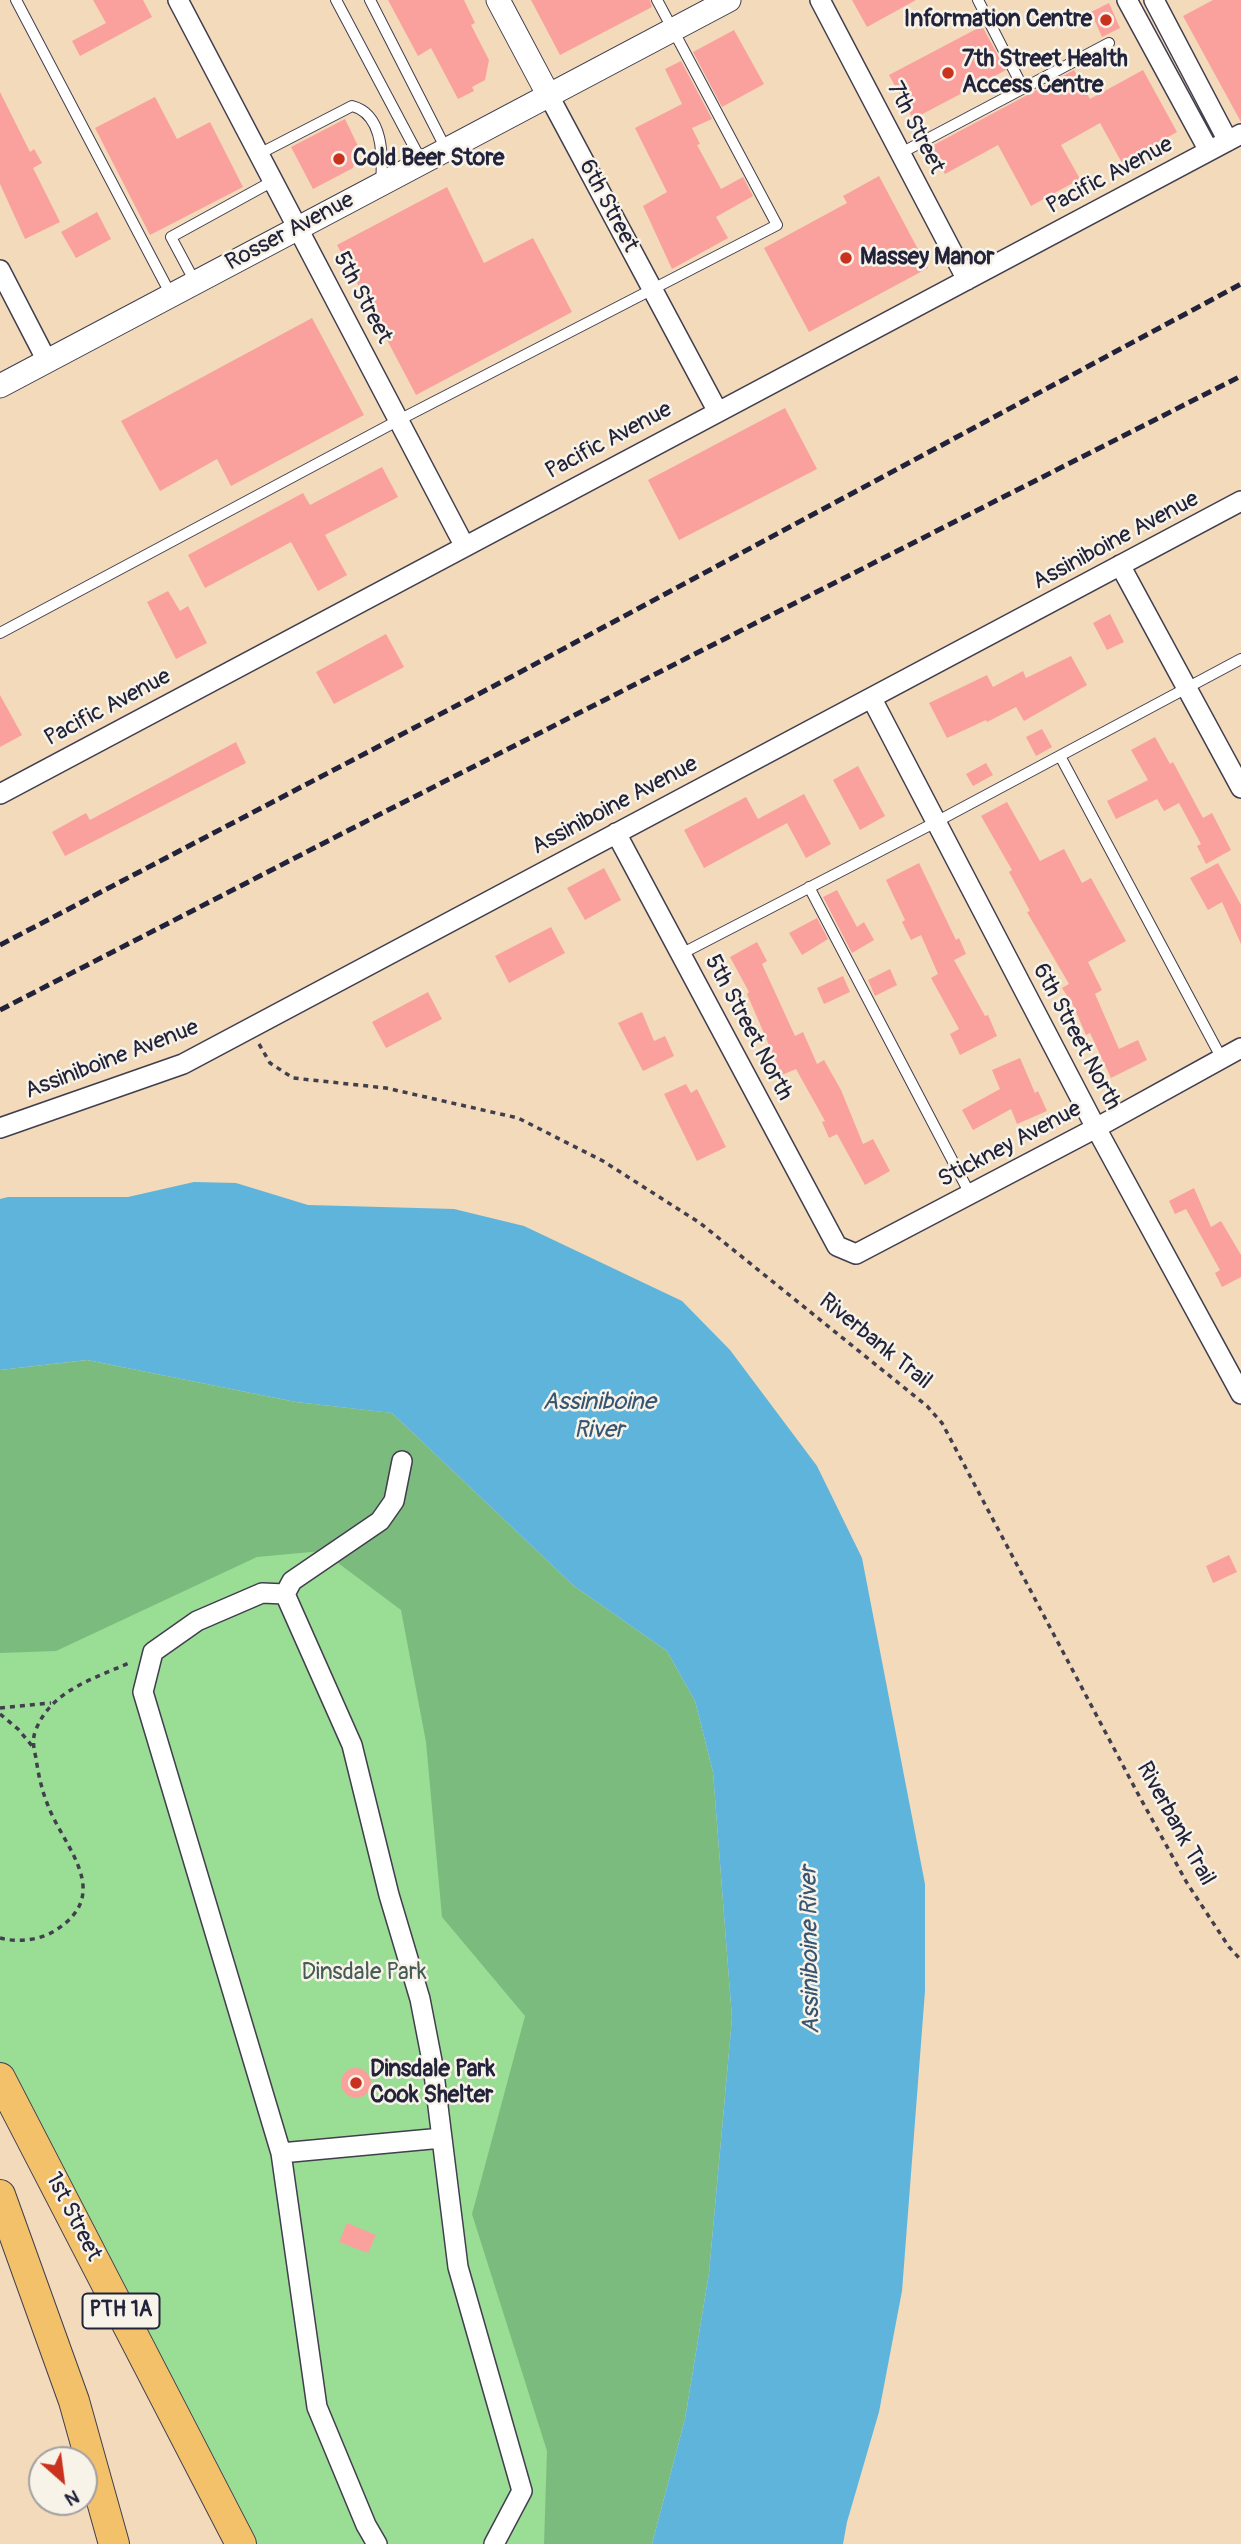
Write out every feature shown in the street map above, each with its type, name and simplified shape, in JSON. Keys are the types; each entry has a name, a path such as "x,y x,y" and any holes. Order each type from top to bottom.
{"main road":[{"name":"1st Street","path":"0,2078 241,2544"},
{"name":"PTH 1A","path":"0,2195 74,2401 114,2544"}],"street":[{"name":"5th Street","path":"178,0 464,545"},
{"name":"6th Street","path":"498,0 719,412"},
{"name":"Rosser Avenue","path":"0,386 729,0"},
{"name":"7th Street","path":"820,0 967,280"},
{"path":"1128,0 1209,151"},
{"path":"1154,0 1234,137"},
{"name":"Pacific Avenue","path":"0,794 1234,137"},
{"path":"0,270 47,361"},
{"name":"Assiniboine Avenue","path":"0,1128 183,1064 1241,501"},
{"path":"1120,565 1241,788"},
{"name":"6th Street North","path":"872,699 1096,1128 1241,1394"},
{"name":"5th Street North","path":"616,833 837,1246"},
{"name":"Stickney Avenue","path":"837,1246 856,1254 1096,1128 1241,1048"},
{"path":"285,1594 292,1581 380,1521 394,1501 402,1461"},
{"path":"285,1594 262,1593 197,1621 153,1652 143,1692 281,2153 317,2407 366,2525 377,2544"},
{"path":"285,1594 352,1745 389,1895 420,1999 433,2066 458,2267 522,2491 494,2544"},
{"path":"281,2153 442,2137"}],"lane":[{"path":"16,0 171,295"},
{"path":"336,0 422,162"},
{"path":"370,0 447,149"},
{"path":"0,633 400,420 777,225 657,0"},
{"path":"978,0 1023,88"},
{"path":"901,153 1109,43"},
{"path":"259,154 352,106 362,110 378,132 383,157 381,184"},
{"path":"195,283 171,237 273,181"},
{"path":"681,954 1241,659"},
{"path":"1060,755 1222,1059"},
{"path":"809,887 970,1194"}],"path":[{"name":"Riverbank Trail","path":"250,1028 270,1063 293,1078 386,1088 518,1118 603,1161 700,1223 927,1406 942,1423 1136,1792 1187,1883 1229,1947 1241,1960"},
{"path":"0,1938 9,1941 29,1940 50,1934 67,1923 78,1908 84,1889 82,1871 42,1792 34,1735 42,1717 68,1690 153,1652"},
{"path":"0,1708 53,1703"},
{"path":"0,1714 19,1729 34,1749"}],"green space":[{"path":"87,1360 296,1402 392,1413 574,1586 667,1651 695,1701 713,1772 732,2018 709,2273 685,2419 652,2544 544,2544 547,2451 472,2214 525,2016 442,1917 426,1742 401,1610 322,1551 257,1557 56,1651 0,1653 0,1370"},
{"name":"Dinsdale Park","path":"0,1370 392,1413 652,2544 251,2544 0,2066"}],"water":[{"name":"Assiniboine River","path":"194,1182 236,1183 308,1205 454,1209 524,1226 682,1301 730,1350 817,1466 862,1558 925,1884 925,1991 902,2291 879,2412 843,2544 652,2544 685,2419 709,2273 732,2018 713,1772 695,1701 667,1651 574,1586 392,1413 296,1402 87,1360 0,1370 0,1199 128,1197"}],"building":[{"path":"93,0 143,0 152,17 80,56 72,41 106,23"},
{"path":"388,0 464,0 475,23 471,25 489,60 485,80 472,87 474,91 458,99 431,48 418,56"},
{"path":"531,0 650,0 652,7 560,55"},
{"path":"852,0 916,0 867,27"},
{"path":"1213,0 1241,0 1241,122 1183,16"},
{"name":"Information Centre","path":"1109,3 1120,28 1102,37 1091,12"},
{"name":"7th Street Health Access Centre","path":"982,26 1006,70 913,119 889,75"},
{"path":"734,30 764,84 722,107 693,52"},
{"path":"681,61 712,119 692,128 700,144 697,145 721,189 743,177 753,196 716,217 728,238 672,269 643,206 667,192 635,128 682,104 665,69"},
{"path":"1074,70 1090,99 1143,70 1177,132 1122,163 1100,123 1061,145 1080,179 1031,206 998,145 945,174 930,147"},
{"path":"0,92 30,152 34,149 42,163 33,168 60,222 25,239 0,184"},
{"path":"155,97 177,139 210,122 243,187 150,235 95,128"},
{"path":"345,119 358,146 353,168 313,189 291,147"},
{"name":"Massey Manor","path":"879,176 928,268 809,332 764,248 847,203 843,196"},
{"path":"447,187 484,263 533,238 572,312 416,395 337,245"},
{"path":"97,212 111,239 76,258 61,232"},
{"path":"312,318 364,415 231,486 217,459 160,491 121,421"},
{"path":"785,408 817,469 679,540 648,480"},
{"path":"382,467 398,497 325,535 347,575 318,591 291,542 205,588 188,555 303,493 310,505"},
{"path":"168,591 180,611 188,606 207,643 176,659 147,602"},
{"path":"1110,614 1124,642 1107,650 1093,623"},
{"path":"386,634 404,667 334,704 316,672"},
{"path":"1071,656 1087,685 1024,721 1016,707 947,738 929,703 987,675 993,687 1023,671 1026,678"},
{"path":"0,695 22,735 0,747"},
{"path":"1042,729 1052,747 1036,756 1026,737"},
{"path":"1155,737 1170,764 1173,762 1203,818 1212,813 1231,850 1206,864 1197,846 1201,844 1179,803 1164,811 1157,799 1116,819 1107,801 1148,780 1131,750"},
{"path":"236,742 246,763 65,856 52,832 86,813 90,820"},
{"path":"986,763 993,775 973,786 966,774"},
{"path":"858,766 885,816 860,830 833,780"},
{"path":"804,794 831,844 806,858 787,823 704,868 684,830 746,797 758,819"},
{"path":"1007,802 1040,861 1064,849 1082,883 1091,878 1126,941 1088,962 1102,990 1095,994 1119,1049 1138,1040 1147,1060 1111,1078 1090,1033 1086,1035 1062,988 1069,984 1027,912 1030,911 1009,872 1012,870 981,816"},
{"path":"919,863 956,940 959,938 966,954 954,960 985,1016 988,1015 997,1036 960,1055 950,1034 959,1029 931,978 938,974 921,935 911,940 902,922 905,920 886,880"},
{"path":"1218,863 1241,905 1241,944 1222,902 1208,910 1190,878"},
{"path":"604,868 621,900 585,920 567,888"},
{"path":"837,890 857,927 864,922 874,940 852,953 823,897"},
{"path":"817,918 828,939 802,955 789,933"},
{"path":"551,927 565,953 509,983 495,956"},
{"path":"757,942 767,961 762,964 795,1036 803,1032 817,1064 824,1060 841,1090 863,1144 873,1139 890,1171 865,1185 837,1134 829,1138 822,1122 825,1121 796,1069 782,1075 747,994 749,992 730,957"},
{"path":"890,969 897,985 875,996 868,980"},
{"path":"843,976 850,992 824,1004 817,988"},
{"path":"428,992 442,1019 386,1048 372,1022"},
{"path":"642,1012 654,1041 665,1036 674,1056 643,1071 618,1023"},
{"path":"1020,1058 1035,1093 1038,1091 1047,1111 1017,1124 1011,1109 973,1130 962,1110 1000,1089 992,1070"},
{"path":"686,1084 691,1093 697,1089 726,1147 697,1161 664,1094"},
{"path":"1194,1188 1211,1227 1221,1221 1241,1255 1241,1277 1222,1287 1215,1273 1220,1270 1186,1209 1175,1214 1169,1201"},
{"path":"1229,1555 1237,1572 1213,1583 1206,1566"},
{"name":"Dinsdale Park Cook Shelter","path":"356,2068 362,2069 370,2077 370,2089 362,2097 356,2098 350,2097 342,2089 341,2083 342,2077 350,2069"},
{"path":"347,2223 376,2235 368,2253 339,2242"}],"railway":[{"path":"0,945 511,677 1241,284"},
{"path":"0,1010 1241,376"}],"place":[{"name":"Information Centre","path":"1106,20"},
{"name":"7th Street Health Access Centre","path":"948,73"},
{"name":"Cold Beer Store","path":"339,159"},
{"name":"Massey Manor","path":"846,258"},
{"name":"Dinsdale Park Cook Shelter","path":"356,2083"}]}
